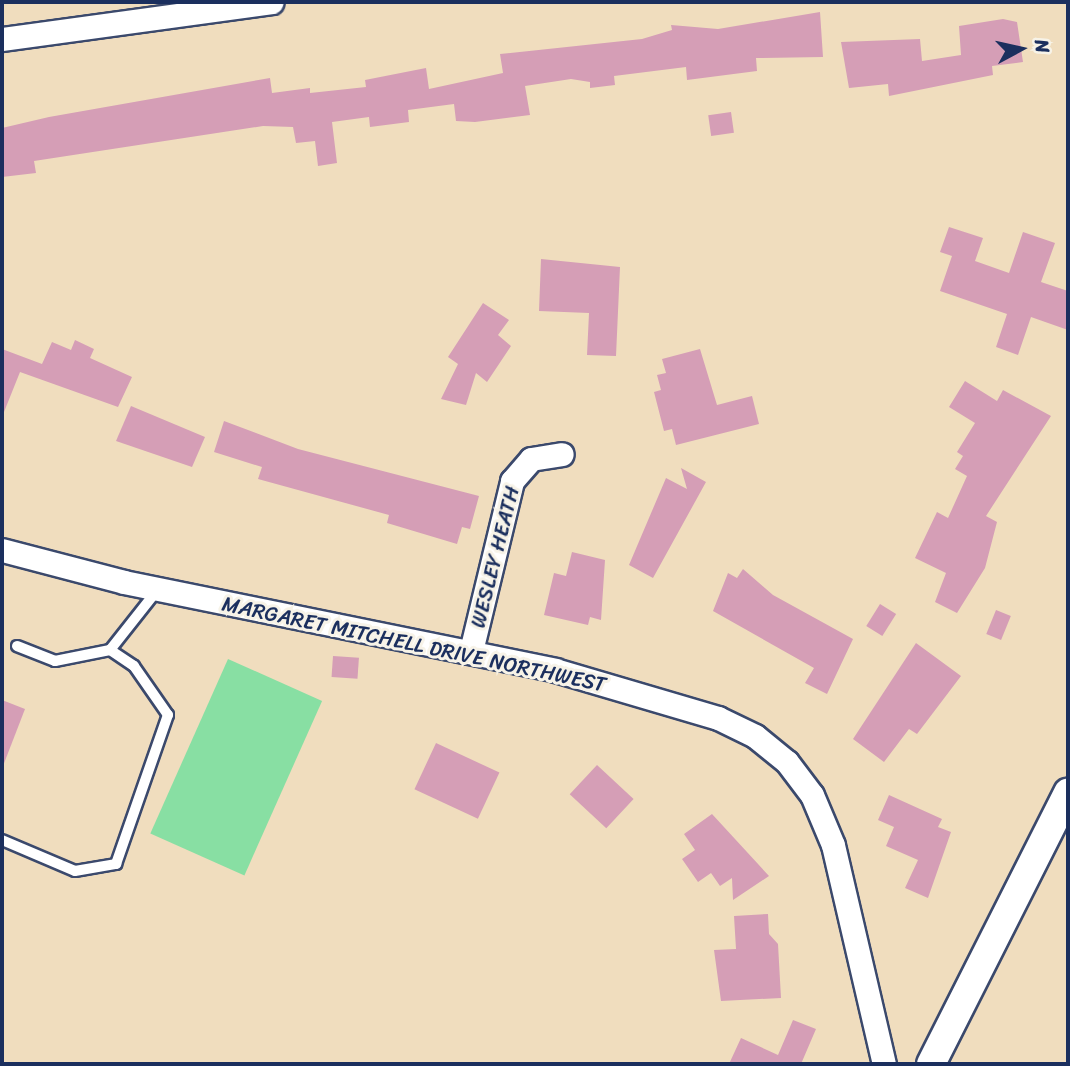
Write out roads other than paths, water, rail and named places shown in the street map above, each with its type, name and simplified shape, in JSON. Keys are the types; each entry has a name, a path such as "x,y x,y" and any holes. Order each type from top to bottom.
{"street":[{"path":"2,39 271,2"},
{"name":"WESLEY HEATH","path":"471,652 512,481 531,459 562,454"},
{"name":"MARGARET MITCHELL DRIVE NORTHWEST","path":"2,550 159,589 471,652 718,718 755,736 787,762 812,795 833,845 884,1064"},
{"path":"931,1064 1068,793"}],"lane":[{"path":"17,646 55,661 110,650 159,589"},
{"path":"2,840 75,871 116,864 168,715 134,666 110,650"}]}
